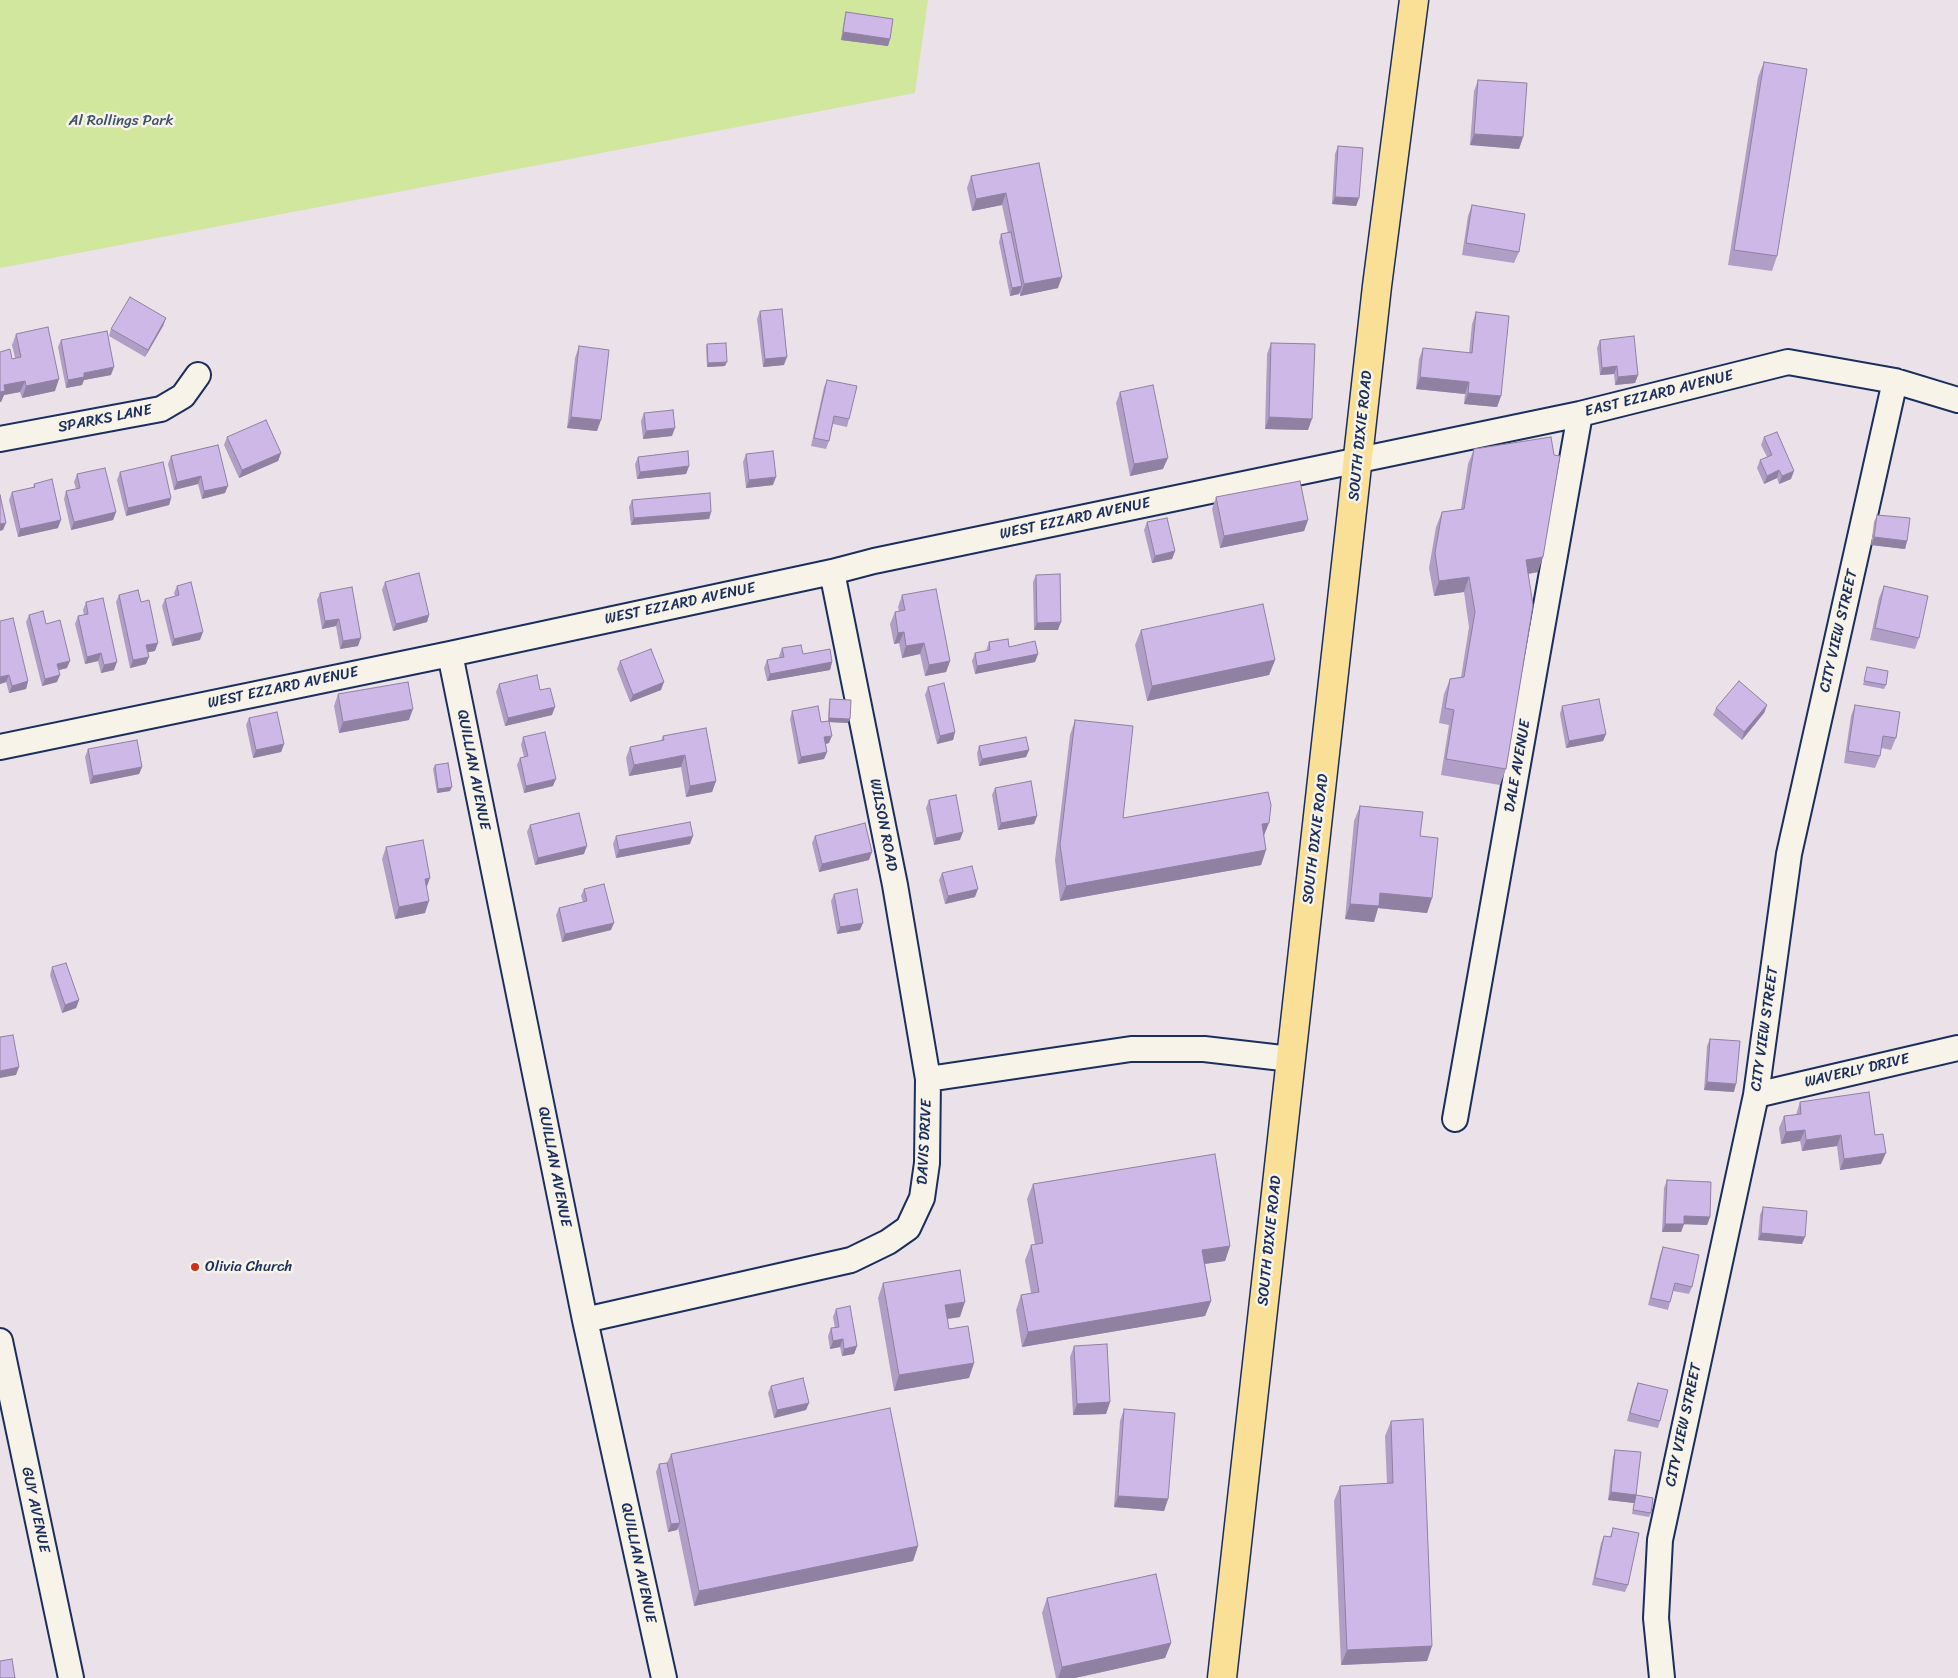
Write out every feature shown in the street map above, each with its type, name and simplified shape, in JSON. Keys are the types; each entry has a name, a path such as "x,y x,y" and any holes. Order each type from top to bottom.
{"main road":[{"name":"SOUTH DIXIE ROAD","path":"1222,1678 1377,286 1407,72 1414,0"}],"street":[{"name":"EAST EZZARD AVENUE","path":"1359,461 1580,414 1788,362 1895,381 1958,400"},
{"name":"SPARKS LANE","path":"0,439 161,409 182,396 198,375"},
{"name":"CITY VIEW STREET","path":"1662,1678 1656,1618 1660,1540 1756,1095 1789,854 1895,381"},
{"name":"DALE AVENUE","path":"1455,1119 1580,414"},
{"name":"WEST EZZARD AVENUE","path":"0,747 450,654 832,572 874,560 1359,461"},
{"name":"WILSON ROAD","path":"832,572 895,886 928,1078"},
{"name":"QUILLIAN AVENUE","path":"450,654 585,1320 664,1678"},
{"name":"WAVERLY DRIVE","path":"1756,1095 1958,1048"},
{"name":"DAVIS DRIVE","path":"585,1320 851,1260 888,1242 908,1228 922,1198 927,1163 928,1078 1131,1049 1204,1049 1291,1059"},
{"name":"GUY AVENUE","path":"0,1341 71,1678"}],"green space":[{"name":"Al Rollings Park","path":"0,0 928,0 915,93 0,268"}],"building":[{"path":"846,12 893,19 890,39 843,32"},
{"path":"1764,62 1807,69 1777,256 1734,250"},
{"path":"1478,80 1527,83 1523,137 1474,134"},
{"path":"1338,146 1363,148 1359,198 1335,197"},
{"path":"1039,163 1062,277 1024,284 1006,193 976,199 971,176"},
{"path":"1472,205 1525,214 1519,252 1466,243"},
{"path":"1011,232 1022,286 1012,288 1001,234"},
{"path":"130,297 166,318 148,350 111,329"},
{"path":"782,309 787,357 765,359 760,311"},
{"path":"1476,312 1509,316 1501,396 1468,393 1469,382 1420,377 1423,348 1472,353"},
{"path":"48,327 59,379 26,386 25,381 4,385 5,391 0,392 0,352 10,349 12,359 21,357 16,334"},
{"path":"107,331 114,367 84,373 84,377 68,380 61,340"},
{"path":"1634,336 1638,375 1618,377 1617,366 1602,368 1600,340"},
{"path":"726,343 727,362 708,363 707,344"},
{"path":"1271,343 1315,344 1312,419 1269,417"},
{"path":"579,346 609,350 601,420 571,417"},
{"path":"827,380 857,386 849,419 834,416 829,441 814,438"},
{"path":"1153,385 1168,458 1134,464 1120,392"},
{"path":"673,410 675,428 646,431 644,413"},
{"path":"266,420 281,453 242,470 227,437"},
{"path":"1777,432 1794,471 1782,476 1779,470 1767,476 1760,460 1772,455 1764,437"},
{"path":"1551,437 1554,455 1560,456 1543,557 1526,560 1533,605 1506,769 1446,759 1454,710 1445,708 1450,679 1464,677 1475,612 1469,577 1439,581 1435,553 1442,512 1464,509 1474,449"},
{"path":"218,445 228,486 204,491 201,476 177,482 171,456"},
{"path":"688,451 689,466 640,472 638,457"},
{"path":"773,451 776,477 749,480 746,454"},
{"path":"163,462 171,498 128,508 120,472"},
{"path":"105,468 116,512 74,522 66,491 80,488 77,474"},
{"path":"52,479 61,520 20,529 12,492 35,487 34,484"},
{"path":"1300,481 1308,520 1224,536 1216,497"},
{"path":"710,493 711,512 634,518 632,500"},
{"path":"0,495 6,523 0,524"},
{"path":"1877,515 1910,518 1907,541 1874,537"},
{"path":"1167,518 1175,551 1155,556 1147,522"},
{"path":"419,573 429,615 396,624 385,582"},
{"path":"1060,574 1061,622 1037,623 1036,575"},
{"path":"191,582 203,632 174,639 165,599 179,595 177,586"},
{"path":"1884,586 1928,596 1919,638 1875,628"},
{"path":"352,587 361,638 343,641 339,619 325,621 320,593"},
{"path":"936,589 950,661 929,665 924,643 906,646 904,632 898,633 895,612 905,610 902,595"},
{"path":"138,590 141,602 149,600 158,643 146,645 149,657 133,660 119,595"},
{"path":"103,598 117,662 104,665 101,653 87,657 78,616 88,614 86,602"},
{"path":"1263,604 1275,660 1152,686 1141,630"},
{"path":"43,611 46,624 60,620 70,661 57,664 60,675 45,679 29,615"},
{"path":"13,618 28,681 12,686 9,675 0,677 0,621"},
{"path":"1008,639 1009,647 1035,641 1038,654 977,666 975,653 990,650 989,642"},
{"path":"801,645 803,654 830,649 832,662 770,674 767,660 784,657 782,648"},
{"path":"651,649 664,682 633,695 620,661"},
{"path":"1867,667 1888,671 1886,685 1864,681"},
{"path":"537,675 540,690 550,688 555,707 508,718 499,684"},
{"path":"1739,681 1767,705 1744,732 1716,708"},
{"path":"408,682 413,709 343,722 338,694"},
{"path":"944,683 955,732 940,736 928,687"},
{"path":"830,699 851,700 850,719 829,718"},
{"path":"1599,699 1606,734 1569,741 1562,706"},
{"path":"1855,705 1900,712 1896,738 1883,736 1880,756 1848,751"},
{"path":"818,706 821,722 829,721 832,736 824,737 827,752 801,757 792,711"},
{"path":"277,712 284,744 256,750 249,718"},
{"path":"1075,720 1133,726 1123,818 1268,792 1271,805 1269,823 1262,824 1266,850 1066,886 1060,845"},
{"path":"706,728 716,781 690,786 685,755 634,765 630,747 664,740 663,736"},
{"path":"545,732 556,779 526,786 520,758 528,756 523,737"},
{"path":"1026,737 1029,750 982,759 979,746"},
{"path":"137,740 142,767 93,776 88,749"},
{"path":"448,763 452,787 438,789 435,765"},
{"path":"1031,781 1037,816 1001,823 995,788"},
{"path":"956,795 963,832 936,838 929,800"},
{"path":"1360,806 1423,812 1420,836 1438,838 1432,898 1380,893 1379,906 1350,904"},
{"path":"579,813 587,846 538,858 530,825"},
{"path":"690,822 693,836 619,850 616,836"},
{"path":"865,823 872,852 822,864 815,836"},
{"path":"423,840 430,878 425,879 429,901 399,907 386,847"},
{"path":"972,866 978,889 948,896 942,873"},
{"path":"604,884 614,923 565,934 559,908 587,901 584,889"},
{"path":"857,889 863,923 840,927 834,894"},
{"path":"66,963 79,1000 65,1005 52,967"},
{"path":"13,1035 19,1067 0,1071 0,1037"},
{"path":"1710,1039 1740,1041 1736,1084 1707,1082"},
{"path":"1869,1092 1875,1135 1883,1134 1886,1153 1844,1159 1841,1135 1806,1140 1805,1130 1786,1132 1784,1116 1801,1114 1800,1102"},
{"path":"1215,1154 1230,1246 1202,1250 1211,1301 1028,1332 1021,1295 1039,1292 1031,1245 1043,1243 1033,1184"},
{"path":"1667,1180 1711,1182 1710,1217 1684,1216 1684,1224 1665,1224"},
{"path":"1763,1207 1807,1211 1805,1237 1761,1233"},
{"path":"1663,1247 1699,1255 1692,1287 1675,1283 1670,1302 1651,1298"},
{"path":"960,1270 965,1302 945,1305 949,1329 968,1326 974,1363 899,1375 883,1283"},
{"path":"850,1306 857,1346 844,1349 843,1339 833,1341 831,1328 839,1327 836,1309"},
{"path":"1107,1344 1110,1402 1077,1404 1074,1346"},
{"path":"803,1378 809,1403 777,1410 771,1386"},
{"path":"1638,1383 1668,1390 1660,1421 1630,1413"},
{"path":"890,1408 918,1546 699,1591 671,1454"},
{"path":"1124,1409 1175,1413 1168,1499 1118,1496"},
{"path":"1423,1419 1432,1646 1347,1650 1340,1486 1393,1483 1391,1421"},
{"path":"1615,1450 1641,1452 1636,1495 1611,1492"},
{"path":"667,1463 680,1523 671,1524 659,1464"},
{"path":"1636,1495 1653,1498 1651,1513 1633,1510"},
{"path":"1613,1528 1639,1533 1628,1585 1595,1578 1604,1536 1611,1537"},
{"path":"1156,1574 1171,1643 1062,1667 1047,1598"},
{"path":"12,1659 15,1678 0,1678 0,1661"}],"place":[{"name":"Olivia Church","path":"195,1267"}]}
